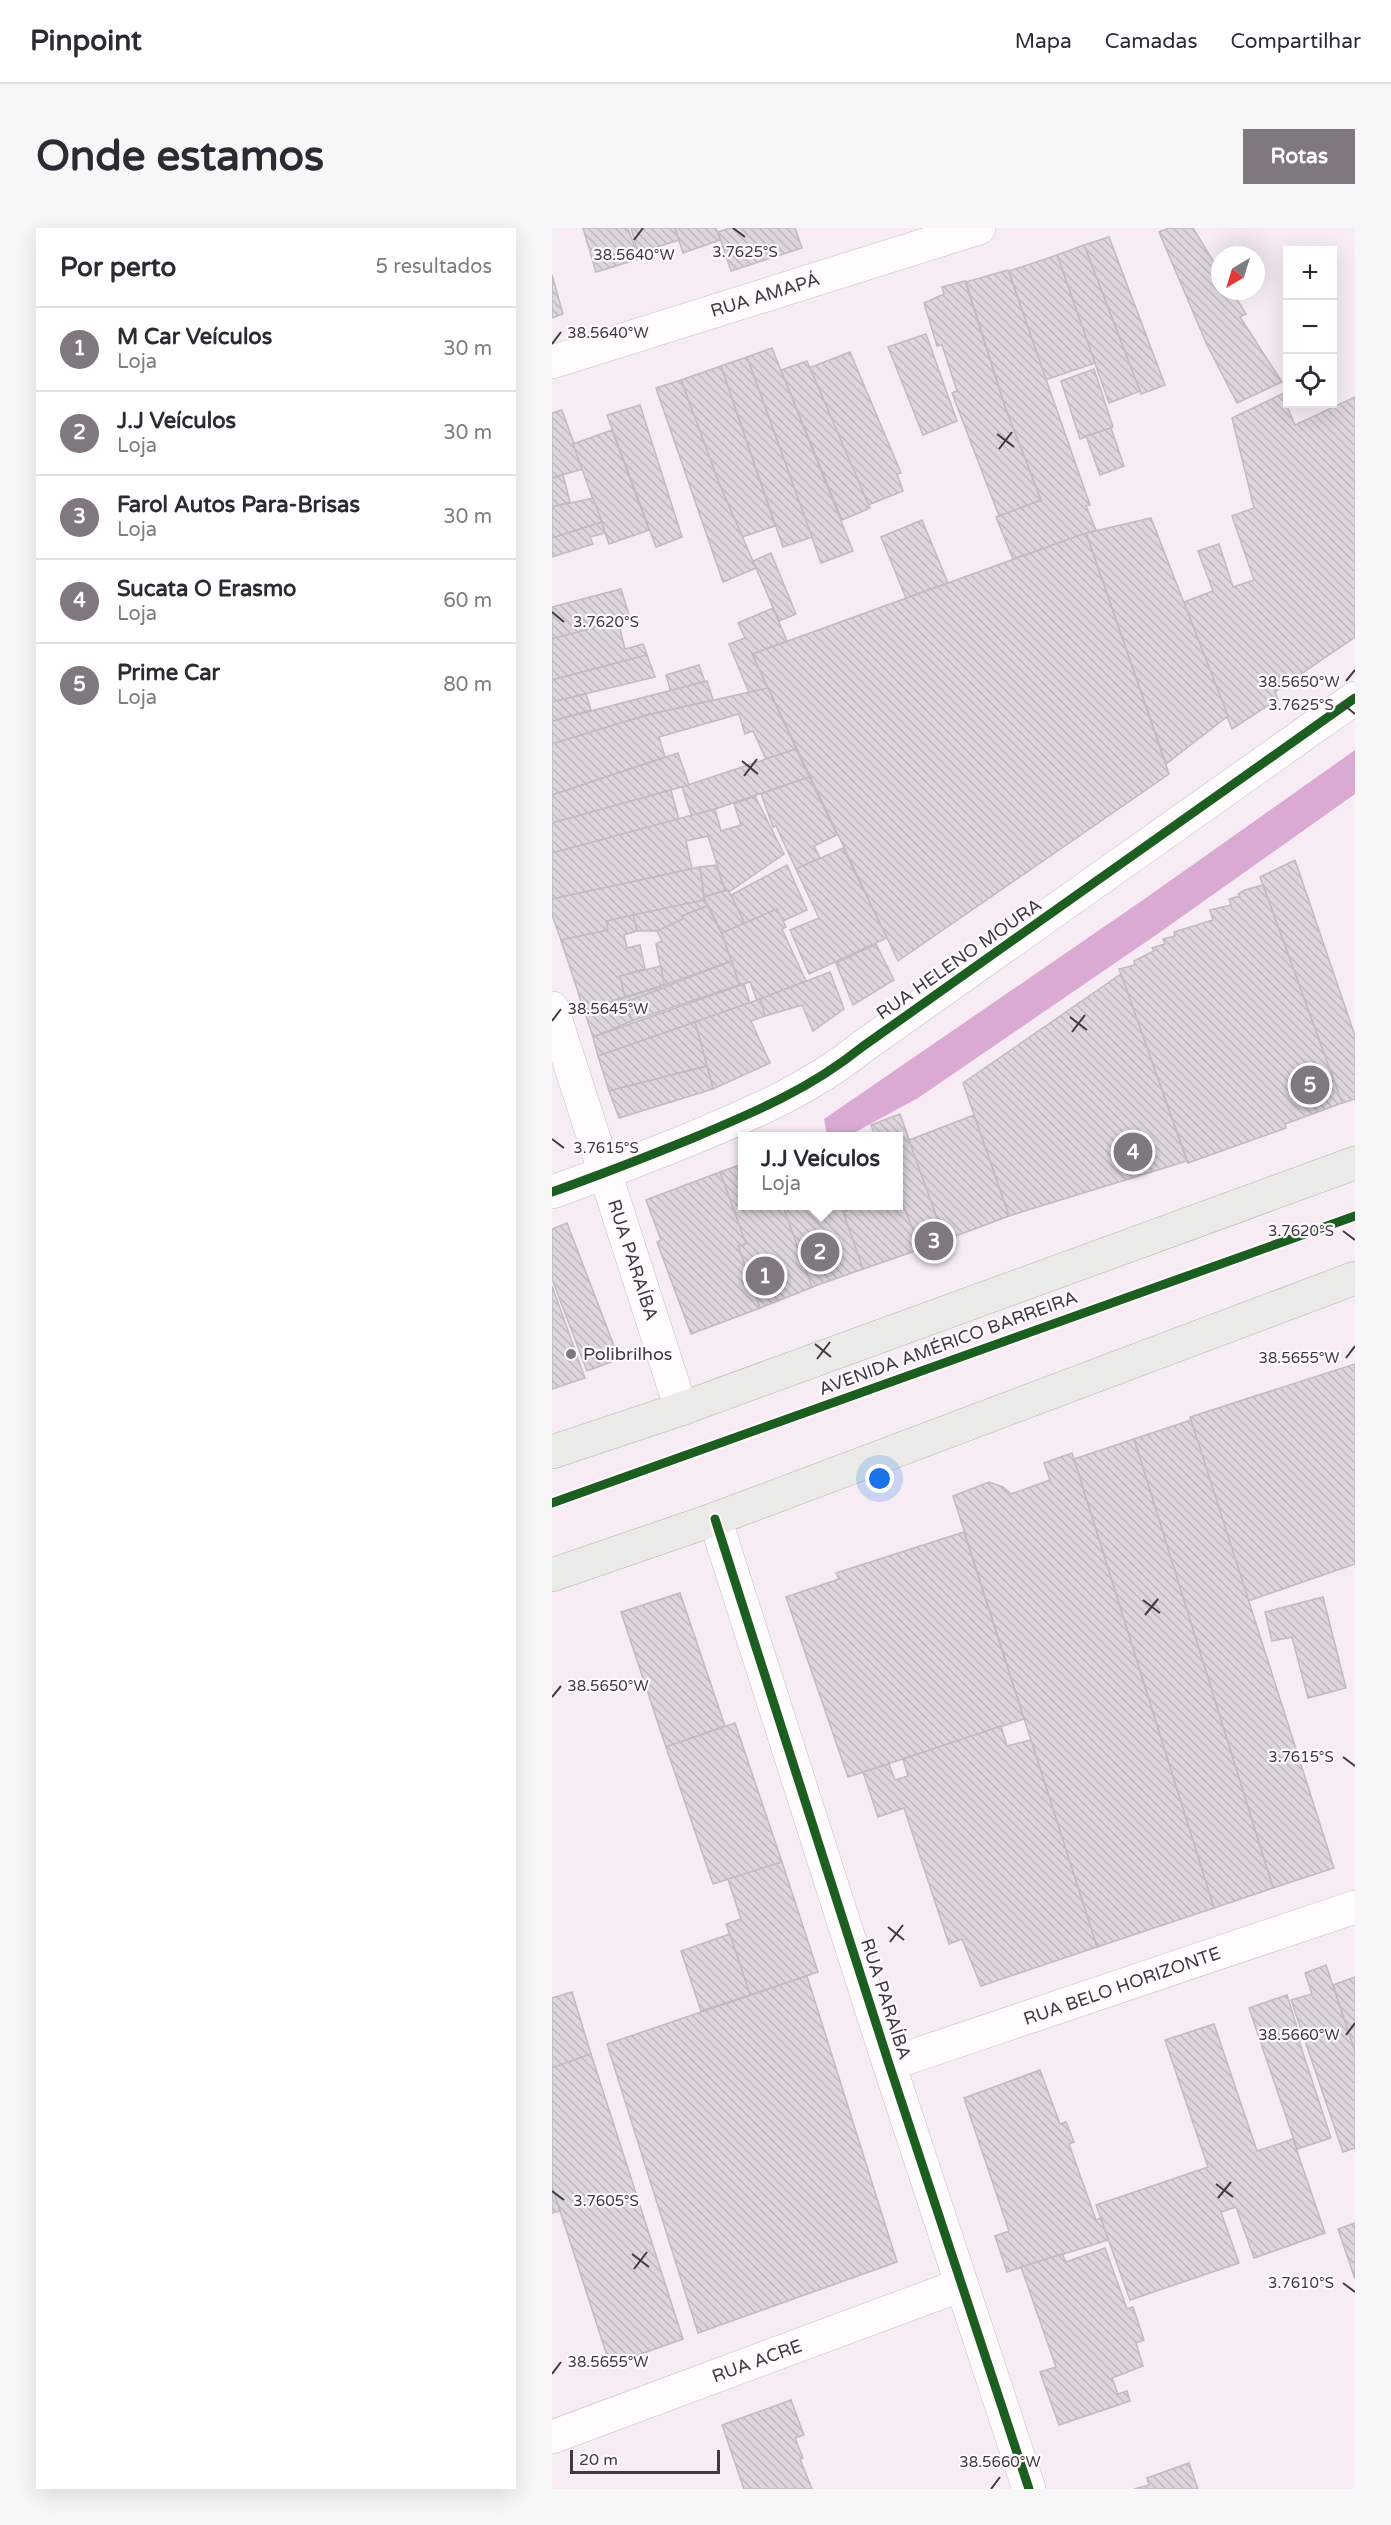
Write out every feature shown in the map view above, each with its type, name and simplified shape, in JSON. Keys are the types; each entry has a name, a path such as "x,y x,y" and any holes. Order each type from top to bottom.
{"main road":[{"name":"AVENIDA AMÉRICO BARREIRA","path":"552,1452 681,1409 1355,1162"},
{"path":"552,1575 715,1519 1355,1278"}],"street":[{"name":"RUA AMAPÁ","path":"552,362 979,228"},
{"name":"RUA HELENO MOURA","path":"552,1192 605,1174 796,1093 834,1070 1355,698"},
{"name":"RUA PARAÍBA","path":"552,1008 681,1409"},
{"name":"RUA PARAÍBA","path":"715,1519 889,2064 1029,2489"},
{"name":"RUA BELO HORIZONTE","path":"889,2064 1355,1907"},
{"name":"RUA ACRE","path":"552,2437 961,2285"}],"shaded area":[{"path":"1355,750 1355,794 1156,935 918,1098 855,1132 826,1132 824,1119 1143,900"}],"building":[{"path":"583,228 628,228 639,259 596,272"},
{"path":"631,228 675,228 679,240 638,253"},
{"path":"675,228 716,228 720,240 683,253"},
{"path":"730,228 795,228 802,248 731,271 718,232"},
{"path":"1169,228 1193,228 1211,257 1211,300 1237,300 1246,314 1240,317 1282,382 1237,403 1207,345 1159,232"},
{"path":"1109,237 1165,385 1141,394 1084,245"},
{"path":"1084,245 1140,391 1109,403 1057,255"},
{"path":"1057,255 1095,363 1045,380 1009,271"},
{"path":"1008,270 1090,505 1086,506 1096,530 1013,559 996,517 1041,500 1005,407 966,282"},
{"path":"552,275 563,314 552,318"},
{"path":"965,281 1005,407 1041,500 999,516 952,393 957,391 942,345 937,346 924,303 944,294 942,287"},
{"path":"926,334 957,421 923,435 888,347"},
{"path":"772,348 853,551 821,563 747,357"},
{"path":"850,352 901,473 897,474 903,491 868,505 809,368"},
{"path":"747,357 812,537 783,547 721,366"},
{"path":"807,361 870,508 842,520 781,370"},
{"path":"721,366 775,526 742,537 719,483 681,380"},
{"path":"1094,369 1113,427 1080,439 1061,381"},
{"path":"681,380 719,483 756,568 723,582 656,388"},
{"path":"1282,394 1283,408 1288,408 1295,425 1331,408 1337,408 1337,405 1355,397 1355,637 1275,692 1278,699 1232,729 1184,602 1213,591 1198,551 1219,544 1233,587 1254,580 1232,516 1254,508 1232,418"},
{"path":"640,405 682,537 656,547 607,415"},
{"path":"562,410 583,469 552,478 552,413"},
{"path":"1111,428 1124,466 1100,475 1086,436"},
{"path":"612,430 649,530 609,544 573,444"},
{"path":"563,475 570,502 552,507 552,478"},
{"path":"593,498 602,522 552,538 552,507"},
{"path":"1151,518 1228,716 1166,764 1086,533"},
{"path":"922,520 948,583 906,598 881,537"},
{"path":"602,522 605,533 590,537 593,544 552,557 552,538"},
{"path":"1086,533 1169,774 898,961 752,654"},
{"path":"771,553 796,614 779,621 753,561"},
{"path":"621,589 630,618 552,639 552,607"},
{"path":"773,608 787,641 752,654 768,689 749,693 729,644 745,638 738,623"},
{"path":"618,621 625,649 643,644 647,655 552,680 552,639"},
{"path":"647,655 655,677 552,702 552,680"},
{"path":"699,665 705,682 671,692 666,675"},
{"path":"707,681 713,700 647,715 552,744 552,721"},
{"path":"768,688 796,749 766,759 753,731 745,734 739,714 659,737 665,757 552,795 552,744 647,715"},
{"path":"586,694 591,710 552,721 552,702"},
{"path":"796,749 809,777 692,817 682,787"},
{"path":"678,753 689,785 552,823 552,795"},
{"path":"809,777 837,835 814,846 820,858 796,869 776,826 773,827 761,794"},
{"path":"671,790 679,820 552,853 552,823"},
{"path":"755,796 784,854 729,892 725,890 708,836 686,841 692,869 552,899 552,853 715,809 721,831 741,825 734,804"},
{"path":"843,848 887,938 809,974 790,930 819,918 796,869"},
{"path":"1295,860 1355,1036 1355,1099 1342,1103 1260,877"},
{"path":"716,865 725,890 704,897 700,867"},
{"path":"787,865 807,910 783,921 777,909 745,924 731,895"},
{"path":"700,867 704,900 607,921 608,930 561,940 552,915 552,899"},
{"path":"1263,885 1342,1103 1285,1124 1286,1128 1188,1163 1119,969 1135,965 1134,961 1154,951 1152,948 1165,944 1163,939 1175,936 1174,932 1213,920 1210,910 1231,905 1229,899 1240,896 1238,894 1245,890"},
{"path":"728,890 745,924 722,933 704,897"},
{"path":"704,900 707,906 682,916 683,919 657,931 637,931 633,915"},
{"path":"707,906 723,936 732,961 664,985 656,944 662,941 657,931 683,919 682,916"},
{"path":"777,909 786,927 782,929 806,981 757,1000 750,982 739,985 722,933"},
{"path":"633,915 637,931 624,935 627,948 640,945 645,969 620,976 625,997 584,1010 561,940 608,930 607,921"},
{"path":"876,944 894,980 853,1005 836,963"},
{"path":"732,961 739,985 632,1021 625,1002"},
{"path":"661,966 664,985 625,997 620,976"},
{"path":"830,972 844,1009 813,1031 802,1005 765,1016 760,999"},
{"path":"1121,974 1187,1161 1009,1216 963,1083"},
{"path":"744,984 750,1003 598,1056 593,1037"},
{"path":"660,987 661,989 625,1002 632,1021 593,1037 584,1010"},
{"path":"760,999 765,1016 751,1021 770,1063 713,1089 695,1022"},
{"path":"695,1022 707,1066 609,1091 598,1056"},
{"path":"707,1066 713,1089 619,1118 609,1091"},
{"path":"900,1114 945,1240 921,1249 903,1205 903,1132 874,1132 871,1125"},
{"path":"974,1115 1009,1216 945,1240 909,1140"},
{"path":"738,1165 738,1210 784,1210 813,1287 760,1308 738,1246 746,1244 720,1172"},
{"path":"720,1172 746,1244 738,1246 760,1308 691,1334 657,1242 661,1240 646,1200"},
{"path":"903,1205 921,1249 863,1269 843,1212 848,1210 903,1210"},
{"path":"784,1210 848,1210 843,1212 863,1269 812,1287"},
{"path":"567,1223 619,1359 587,1371 552,1279 552,1229"},
{"path":"552,1286 585,1378 552,1389"},
{"path":"1355,1364 1355,1564 1248,1601 1190,1417"},
{"path":"1191,1420 1334,1868 1273,1888 1134,1439"},
{"path":"1134,1439 1273,1888 1214,1908 1074,1459"},
{"path":"1072,1453 1214,1908 1097,1947 953,1496 989,1482 1003,1487 1011,1494 1050,1480 1044,1463"},
{"path":"964,1532 1024,1719 848,1777 786,1597 839,1579 836,1573"},
{"path":"680,1593 725,1726 666,1747 621,1612"},
{"path":"1323,1597 1346,1688 1308,1698 1292,1637 1272,1641 1265,1612"},
{"path":"735,1723 782,1862 713,1884 666,1747"},
{"path":"1001,1726 1007,1746 1031,1740 1097,1947 981,1986 962,1939 949,1944 904,1808 878,1817 863,1772 889,1764 895,1780 908,1776 903,1759"},
{"path":"782,1862 818,1972 750,1995 726,1924 741,1919 728,1879"},
{"path":"730,1934 750,1995 701,2011 681,1951"},
{"path":"1326,1965 1355,2051 1355,2148 1343,2152 1291,2000 1312,1994 1305,1973"},
{"path":"807,1976 897,2262 698,2333 607,2044"},
{"path":"1355,1977 1355,2051 1333,1985"},
{"path":"572,1992 591,2054 552,2068 552,1998"},
{"path":"1287,1995 1301,2040 1299,2041 1331,2138 1297,2149 1249,2008"},
{"path":"1214,2024 1257,2151 1293,2139 1325,2233 1254,2258 1236,2207 1221,2212 1239,2263 1130,2300 1096,2205 1208,2167 1165,2040"},
{"path":"591,2054 683,2339 610,2365 552,2186 552,2068"},
{"path":"1040,2070 1060,2124 1066,2122 1074,2142 1069,2144 1096,2220 1101,2218 1108,2240 1007,2272 995,2236 1009,2231 964,2098"},
{"path":"552,2186 560,2211 552,2213"},
{"path":"1355,2223 1355,2279 1338,2229"},
{"path":"1105,2248 1127,2309 1133,2307 1144,2340 1136,2343 1143,2366 1112,2378 1118,2394 1127,2391 1130,2401 1059,2425 1040,2372 1056,2367 1021,2267 1062,2254 1066,2262"},
{"path":"791,2400 804,2435 795,2438 803,2458 800,2459 812,2489 744,2489 722,2425"},
{"path":"1189,2463 1198,2489 1134,2489 1149,2485 1147,2478"}],"cycle path":[{"path":"552,1192 738,1119 822,1075 1355,698"},
{"path":"552,1503 1355,1216"},
{"path":"715,1519 889,2064 1029,2489"}],"place":[{"name":"Prime Car","path":"1310,1085"},
{"name":"Sucata O Erasmo","path":"1133,1152"},
{"name":"Farol Autos Para-Brisas","path":"934,1241"},
{"name":"J.J Veículos","path":"820,1252"},
{"name":"M Car Veículos","path":"765,1276"},
{"name":"Polibrilhos","path":"571,1354"}]}
